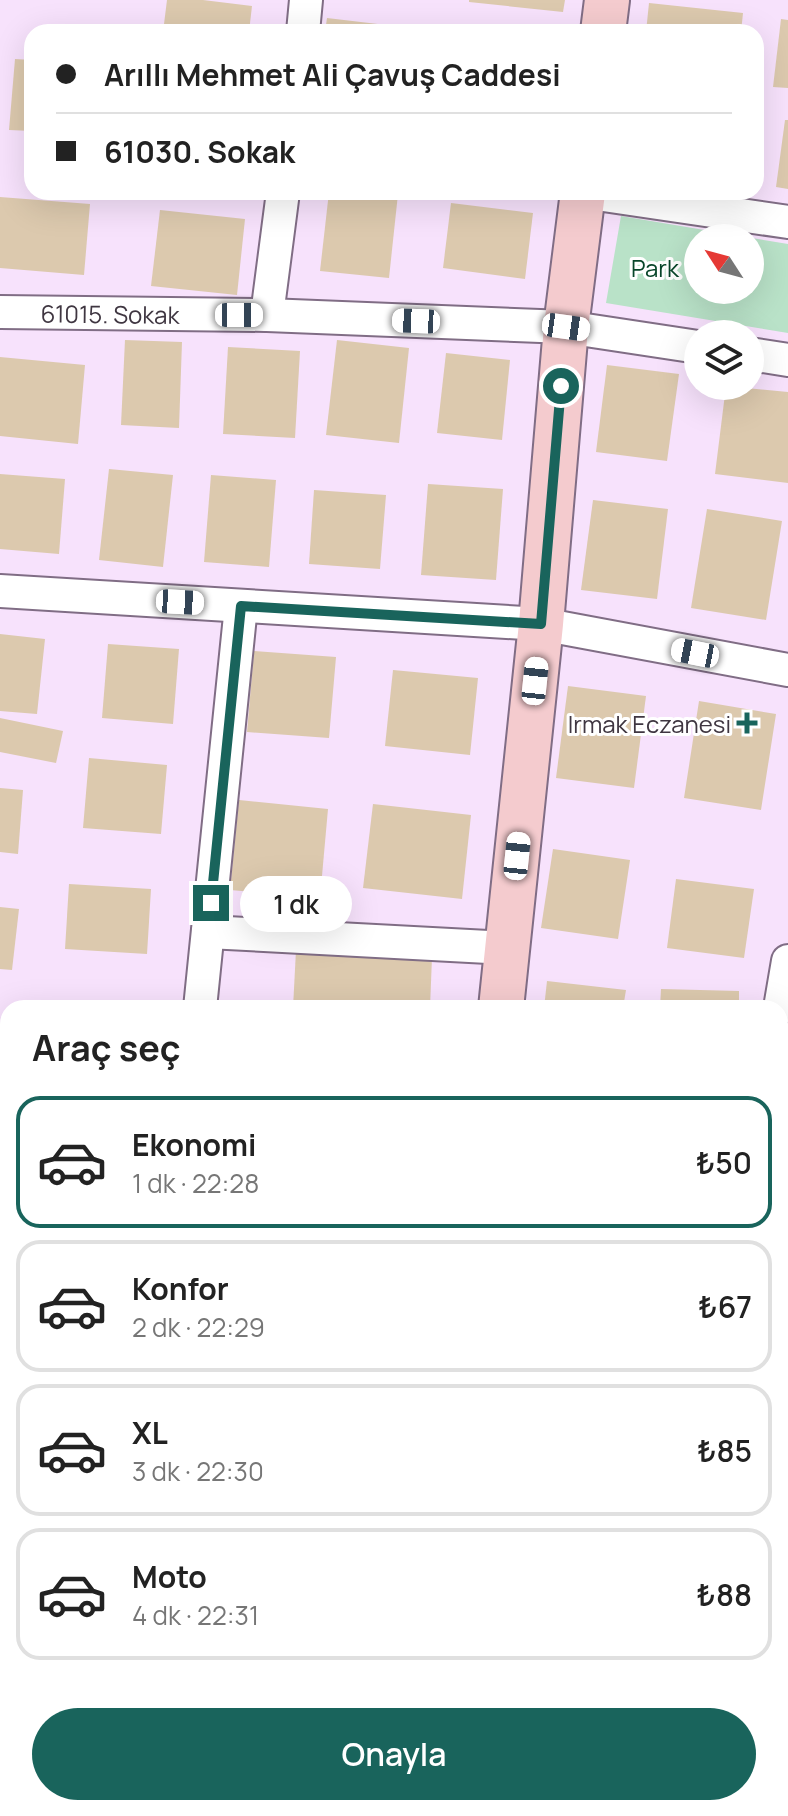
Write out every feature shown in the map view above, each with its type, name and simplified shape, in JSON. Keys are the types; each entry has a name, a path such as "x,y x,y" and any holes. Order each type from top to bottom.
{"street":[{"path":"304,24 306,0"},
{"path":"604,24 607,0"},
{"path":"267,315 282,200"},
{"path":"502,1000 541,624 566,327 582,200"},
{"path":"638,200 788,222"},
{"name":"61015. Sokak","path":"0,312 267,315 566,327 684,345"},
{"path":"764,356 788,360"},
{"path":"0,591 541,624 788,670"},
{"path":"201,1000 241,606"},
{"path":"208,932 507,948"},
{"path":"781,1000 788,961"}],"green space":[{"name":"Park","path":"621,216 684,227 684,304 764,304 764,240 788,244 788,333 764,329 764,320 709,320 606,303"}],"building":[{"path":"167,0 203,0 252,6 250,24 164,24"},
{"path":"469,0 565,0 563,12"},
{"path":"649,3 743,13 742,24 647,24"},
{"path":"327,18 378,24 326,24"},
{"path":"781,19 788,20 788,88 773,87"},
{"path":"15,59 24,60 24,131 9,130"},
{"path":"785,120 788,120 788,189 776,187"},
{"path":"0,197 90,204 84,275 0,268"},
{"path":"328,200 397,200 389,278 320,271"},
{"path":"451,203 533,213 525,279 443,268"},
{"path":"160,210 245,219 237,295 151,286"},
{"path":"125,340 182,342 179,428 121,425"},
{"path":"337,340 409,348 399,443 326,435"},
{"path":"228,347 300,351 295,438 223,434"},
{"path":"446,353 510,360 502,440 437,433"},
{"path":"0,357 85,365 78,444 0,436"},
{"path":"607,365 679,374 667,461 596,452"},
{"path":"764,390 788,392 788,483 715,474 724,400 764,400"},
{"path":"109,469 173,475 163,567 99,560"},
{"path":"0,474 65,479 59,554 0,549"},
{"path":"211,475 276,480 269,567 204,562"},
{"path":"428,484 503,489 496,580 421,575"},
{"path":"314,490 386,495 380,569 309,564"},
{"path":"593,500 668,509 657,599 581,590"},
{"path":"707,509 782,521 766,620 691,608"},
{"path":"0,634 45,639 37,714 0,711"},
{"path":"108,644 179,649 173,724 102,718"},
{"path":"254,651 336,657 329,738 247,732"},
{"path":"393,670 478,678 470,755 385,746"},
{"path":"568,686 646,696 634,788 556,778"},
{"path":"699,701 776,714 761,810 684,798"},
{"path":"0,718 63,731 56,763 0,752"},
{"path":"89,758 167,765 161,834 83,828"},
{"path":"0,788 23,790 18,854 0,852"},
{"path":"239,800 328,809 320,898 230,890"},
{"path":"373,804 471,815 462,899 363,888"},
{"path":"553,849 630,860 618,939 541,928"},
{"path":"676,879 754,889 744,958 667,948"},
{"path":"69,884 151,889 147,954 65,949"},
{"path":"0,907 19,909 12,970 0,969"},
{"path":"296,950 432,957 430,1000 293,1000"},
{"path":"547,981 626,990 624,1000 545,1000"},
{"path":"661,989 739,991 739,1000 660,1000"}],"place":[{"name":"Irmak Eczanesi","path":"747,723"}],"route":[{"path":"211,903 241,606 541,624 561,386"}]}
